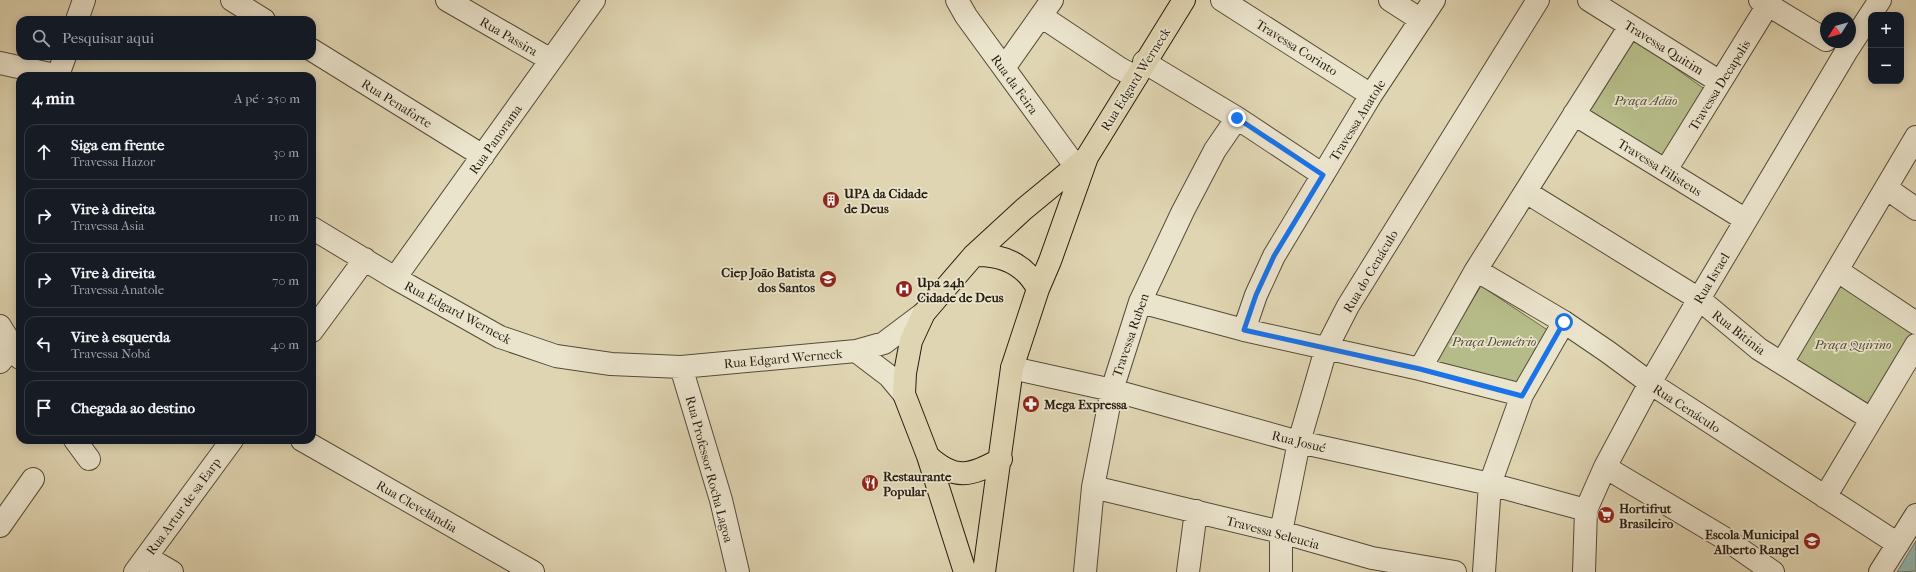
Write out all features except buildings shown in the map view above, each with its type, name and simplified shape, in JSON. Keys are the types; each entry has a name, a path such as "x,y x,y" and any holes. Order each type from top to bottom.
{"main road":[{"name":"Rua Edgard Werneck","path":"1082,162 1184,0"},
{"path":"965,572 928,456 904,394 905,373 911,341 924,313 974,255 1024,209 1082,162"},
{"path":"984,572 1001,459 1012,368 1038,289 1050,261 1082,162"},
{"path":"974,255 992,255 1016,264 1027,274 1038,289"},
{"path":"928,456 940,467 957,473 969,473 988,466 1001,459"}],"street":[{"path":"78,16 84,0"},
{"path":"232,0 258,16"},
{"name":"Rua Passira","path":"446,0 551,60"},
{"name":"Rua Panorama","path":"396,278 594,0"},
{"name":"Rua da Feira","path":"957,0 966,16 1004,68 1082,162"},
{"name":"Travessa Corinto","path":"1222,0 1371,95"},
{"path":"1390,0 1421,20"},
{"name":"Travessa Anatole","path":"1244,330 1256,295 1274,256 1371,95 1434,0"},
{"name":"Rua do Cenáculo","path":"1281,572 1281,532 1299,442 1326,348 1348,306 1538,0"},
{"name":"Travessa Quitim","path":"1589,0 1720,82"},
{"name":"Rua Israel","path":"1856,27 1880,0"},
{"path":"1767,2 1820,36"},
{"name":"Travessa Decapolis","path":"1666,170 1767,2"},
{"path":"1004,68 1047,8 1119,68 1140,70 1237,118 1323,175"},
{"path":"1420,369 1476,270 1630,26"},
{"name":"Rua Israel","path":"1584,572 1586,510 1605,467 1650,383 1746,220 1837,48"},
{"name":"Rua Penaforte","path":"316,52 483,156"},
{"path":"0,63 61,69"},
{"name":"Travessa Filisteus","path":"1574,114 1746,220"},
{"name":"Travessa Ruben","path":"1085,572 1093,487 1112,390 1140,302 1183,211 1215,150 1237,118"},
{"path":"1782,363 1838,271 1916,137"},
{"path":"1886,188 1916,209"},
{"name":"Rua Bitinia","path":"1526,192 1699,299 1759,349 1871,419"},
{"name":"Rua Edgard Werneck","path":"316,230 500,337 556,356 611,364 681,367 856,351 884,343 924,313"},
{"path":"316,326 365,260"},
{"name":"Rua Cenáculo","path":"1476,270 1564,322 1650,383 1898,544"},
{"path":"1838,271 1916,323"},
{"path":"1140,302 1244,330 1420,369 1522,396"},
{"path":"1484,572 1490,484 1522,396 1564,322"},
{"path":"0,326 11,355"},
{"path":"1824,497 1916,345"},
{"name":"Rua Edgard Werneck","path":"856,351 889,376 904,394"},
{"name":"Rua Professor Rocha Lagoa","path":"681,367 721,500 738,572"},
{"name":"Rua Josué","path":"1012,368 1112,390 1299,442 1490,484 1586,510"},
{"path":"78,444 89,459"},
{"name":"Rua Artur de sa Earp","path":"140,564 229,444"},
{"name":"Rua Clevelândia","path":"309,444 533,572"},
{"path":"1605,467 1724,538 1773,572"},
{"path":"0,526 33,479"},
{"name":"Travessa Seleucia","path":"1093,487 1281,532 1373,565 1455,572"},
{"path":"1188,572 1196,511"},
{"path":"1880,572 1916,515"},
{"path":"140,564 172,572"}],"green space":[{"name":"Praça Adão","path":"1633,38 1706,90 1662,160 1586,115"},
{"name":"Praça Quirino","path":"1841,274 1916,329 1867,413 1786,362"},
{"name":"Praça Demétrio","path":"1481,286 1549,331 1514,387 1433,366"}],"water":[{"path":"1916,541 1916,571 1897,572"}],"place":[{"name":"UPA da Cidade de Deus","path":"831,200"},
{"name":"Ciep João Batista dos Santos","path":"828,279"},
{"name":"Upa 24h Cidade de Deus","path":"904,289"},
{"name":"Mega Expressa","path":"1031,404"},
{"name":"Restaurante Popular","path":"870,483"},
{"name":"Hortifrut Brasileiro","path":"1606,515"},
{"name":"Escola Municipal Alberto Rangel","path":"1812,541"}],"route":[{"path":"1237,118 1323,175 1274,256 1256,295 1244,330 1420,369 1522,396 1564,322"}]}
